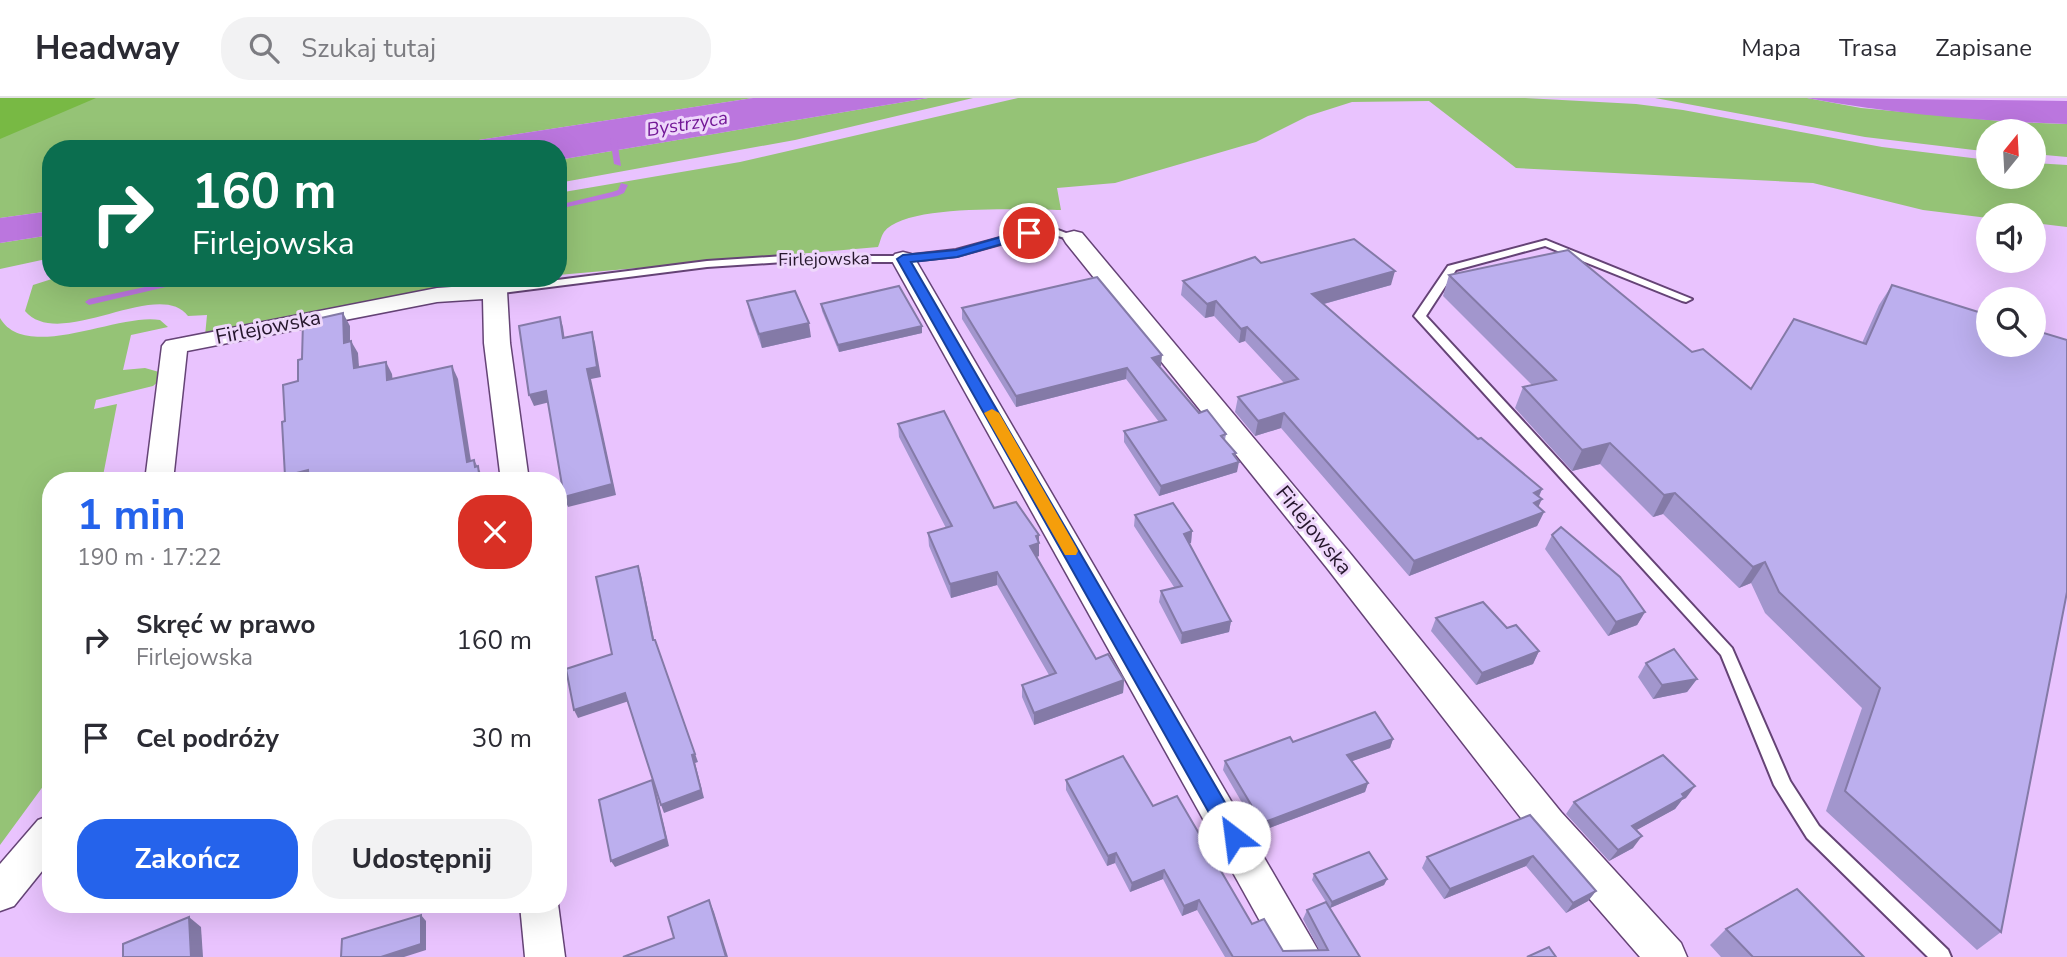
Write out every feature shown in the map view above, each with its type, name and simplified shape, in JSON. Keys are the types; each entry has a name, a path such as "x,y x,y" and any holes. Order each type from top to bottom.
{"street":[{"name":"Firlejowska","path":"1074,238 1330,549 1548,824 1667,957"},
{"path":"903,259 1302,957"},
{"path":"495,291 497,343 514,472"},
{"name":"Firlejowska","path":"160,472 175,346 437,295 495,291"},
{"path":"0,893 42,843"},
{"path":"540,913 545,957"}],"lane":[{"name":"Firlejowska","path":"567,282 707,264 784,259 903,259 957,253 1029,233 1053,231 1074,238"},
{"path":"1686,299 1546,243 1452,268 1420,316 1727,652 1783,785 1813,832 1941,957"},
{"name":"Firlejowska","path":"495,291 526,287"}],"green space":[{"path":"0,98 753,98 478,140 42,140 42,212 0,218"},
{"path":"0,98 96,98 0,139"},
{"path":"928,98 973,98 795,140 567,181 567,158"},
{"path":"1018,98 1525,98 1636,104 1683,110 1882,147 1976,159 1976,189 2046,189 2046,164 2067,165 2067,227 2046,224 2046,203 1976,203 1976,217 1923,210 1813,183 1516,168 1429,101 1352,102 1308,116 1256,142 1115,183 1057,188 1061,210 968,210 916,216 896,223 884,232 878,247 567,274 567,191 740,162"},
{"path":"1655,98 1807,98 1861,108 1979,119 1976,119 1976,150 1865,137"},
{"path":"2046,123 2067,124 2067,157 2046,155"},
{"path":"42,236 42,260 0,269 0,243"},
{"path":"42,282 42,287 448,287 205,336 207,315 188,316 174,306 132,308 61,324 41,321 25,311 33,285"},
{"path":"0,318 13,331 30,336 75,333 143,319 160,320 168,327 131,335 123,370 145,368 159,372 159,381 153,386 96,400 94,409 117,404 104,472 42,472 42,788 0,845"}],"water":[{"name":"Bystrzyca","path":"753,98 928,98 567,158 567,140 478,140"},
{"path":"1807,98 2067,101 2067,124 2046,123 2046,119 1976,119"},
{"path":"42,212 42,236 0,243 0,218"}],"building":[{"path":"1354,239 1395,271 1312,294 1478,439 1481,438 1542,489 1534,493 1542,499 1534,503 1544,512 1414,561 1284,413 1258,421 1238,397 1298,379 1247,327 1241,329 1216,301 1207,304 1183,281 1255,257 1261,263"},
{"path":"1568,250 1692,352 1703,349 1751,389 1794,319 1866,344 1892,285 1976,311 1976,357 2046,357 2046,334 2067,340 2067,592 2001,932 1845,791 1880,688 1779,592 1765,562 1753,567 1675,493 1664,495 1610,443 1582,450 1523,387 1556,380 1449,275"},
{"path":"1097,277 1162,355 1152,358 1199,413 1207,410 1226,434 1221,436 1236,453 1233,454 1239,462 1161,486 1124,431 1166,420 1127,368 1016,396 962,308"},
{"path":"899,286 922,326 838,345 821,304"},
{"path":"795,291 809,323 759,334 747,301"},
{"path":"343,313 344,343 351,341 354,368 386,362 387,380 452,366 467,462 474,460 479,472 285,472 283,385 298,381 298,360 302,359 303,322"},
{"path":"560,317 563,338 592,332 597,367 587,369 612,484 567,496 567,472 560,472 546,391 529,395 519,326"},
{"path":"944,411 994,508 1016,502 1039,535 1036,536 1039,543 1030,546 1096,659 1108,654 1124,680 1034,713 1022,685 1056,673 997,572 950,584 928,533 952,526 898,424"},
{"path":"1173,503 1192,531 1184,534 1231,621 1182,633 1161,591 1182,586 1135,515"},
{"path":"1561,527 1620,577 1645,612 1616,622 1552,535"},
{"path":"638,566 653,640 695,754 692,755 701,790 661,805 625,693 574,710 567,669 612,654 596,577"},
{"path":"1483,602 1507,628 1516,625 1539,651 1482,673 1436,618"},
{"path":"1674,649 1697,679 1662,685 1646,663"},
{"path":"1375,712 1393,739 1347,755 1368,783 1262,823 1225,761 1290,737 1293,742"},
{"path":"1663,755 1695,786 1682,794 1684,797 1632,826 1642,836 1618,850 1574,802"},
{"path":"1123,756 1153,806 1177,796 1252,924 1264,919 1283,951 1328,950 1307,910 1326,902 1360,957 1233,957 1199,900 1184,906 1164,870 1132,883 1116,853 1108,856 1066,780"},
{"path":"652,780 666,839 611,861 599,800"},
{"path":"1530,815 1596,891 1573,903 1533,856 1450,889 1427,857"},
{"path":"1369,852 1387,879 1332,902 1314,874"},
{"path":"1797,889 1864,957 1753,957 1726,929"},
{"path":"709,900 726,957 623,957 674,938 668,917"},
{"path":"421,915 421,944 381,957 341,957 342,939"},
{"path":"189,917 191,957 123,957 123,944"},
{"path":"1549,947 1556,957 1527,957"}],"waterway":[{"path":"613,140 618,164"},
{"path":"567,205 614,194 621,191 624,185"},
{"path":"89,302 158,287"}],"slow traffic":[{"path":"992,413 1070,551"}],"route":[{"path":"1029,233 957,253 903,259 1234,837"}]}
